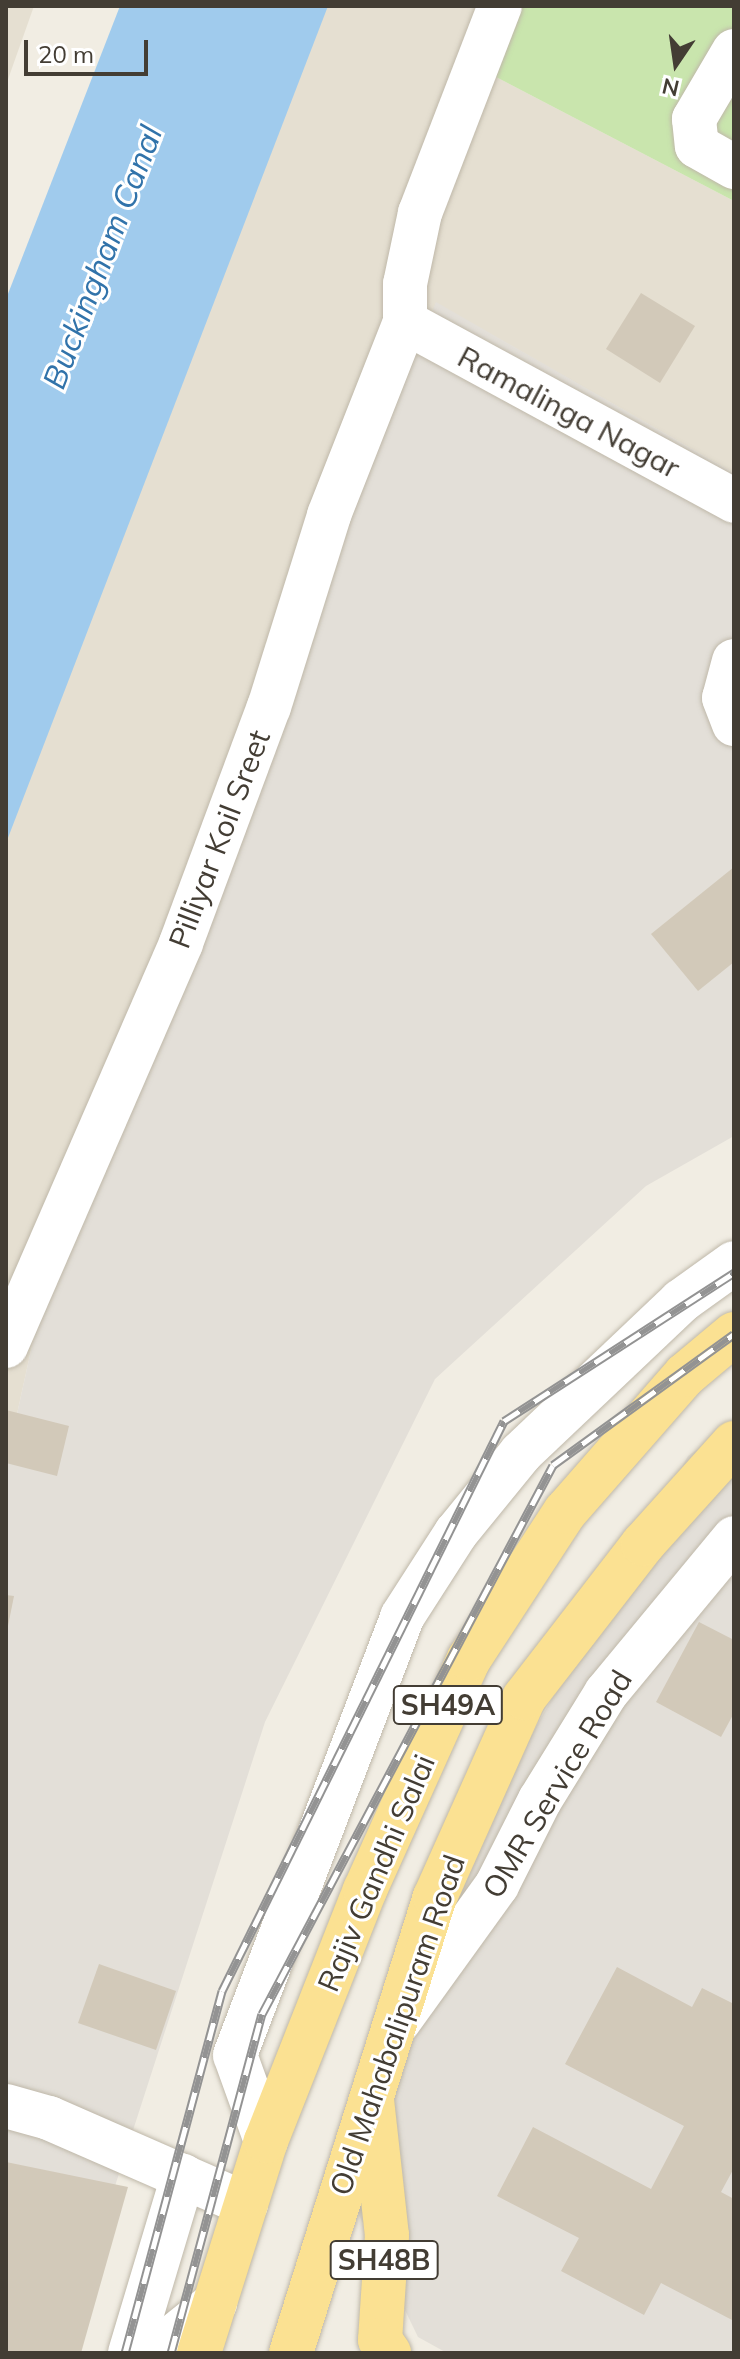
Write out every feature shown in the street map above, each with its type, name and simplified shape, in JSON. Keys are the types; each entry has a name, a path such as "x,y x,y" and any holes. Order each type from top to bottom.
{"main road":[{"name":"Rajiv Gandhi Salai","path":"199,2353 266,2141 365,1890 469,1659 565,1512 685,1375 734,1334"},
{"name":"Old Mahabalipuram Road","path":"291,2353 388,2037 435,1897 524,1698 643,1544 734,1443"},
{"name":"SH48B","path":"371,2092 387,2235 380,2340 389,2353"},
{"path":"215,2303 221,2353"}],"street":[{"path":"405,322 405,284 420,213 500,6"},
{"path":"734,51 694,119 697,146 734,167"},
{"name":"Ramalinga Nagar","path":"405,322 734,501"},
{"name":"Pilliyar Koil Sreet","path":"6,1346 181,943 269,707 329,515 405,322"},
{"path":"734,661 724,698 734,724"},
{"path":"266,2141 235,2055 402,1617 456,1533 521,1453 681,1301 734,1263"},
{"name":"OMR Service Road","path":"388,2037 497,1885 540,1800 606,1693 734,1538"},
{"path":"6,2106 49,2118 246,2204"},
{"path":"130,2353 183,2176"},
{"path":"153,2353 215,2303"}],"shaded area":[{"path":"6,6 34,6 6,85"},
{"path":"327,6 491,6 469,63 734,201 734,473 436,303 42,1300 6,1464 6,831"},
{"path":"436,302 734,473 734,1136 646,1186 435,1379 265,1722 61,2353 6,2353 6,1464 42,1300 342,523"},
{"path":"734,1423 734,2353 447,2353 418,2337 346,2188 489,1811 688,1456"}],"green space":[{"path":"491,6 734,6 734,201 469,63"}],"water":[{"name":"Buckingham Canal","path":"120,6 328,6 6,843 6,299"}],"building":[{"path":"641,293 695,326 660,383 606,349"},
{"path":"734,867 734,962 698,991 651,934"},
{"path":"6,1410 69,1426 57,1476 6,1463"},
{"path":"6,1595 14,1596 7,1631 6,1631"},
{"path":"699,1622 734,1640 734,1713 721,1737 656,1702"},
{"path":"99,1964 176,1991 156,2050 78,2023"},
{"path":"617,1967 692,2007 702,1988 734,2004 734,2168 721,2192 734,2199 734,2321 661,2283 644,2315 561,2271 579,2238 497,2196 533,2127 651,2189 684,2126 565,2064"},
{"path":"6,2162 128,2187 81,2353 6,2353"}],"railway":[{"path":"125,2353 222,1991 504,1421 734,1273"},
{"path":"171,2353 262,2014 553,1465 734,1334"}]}
